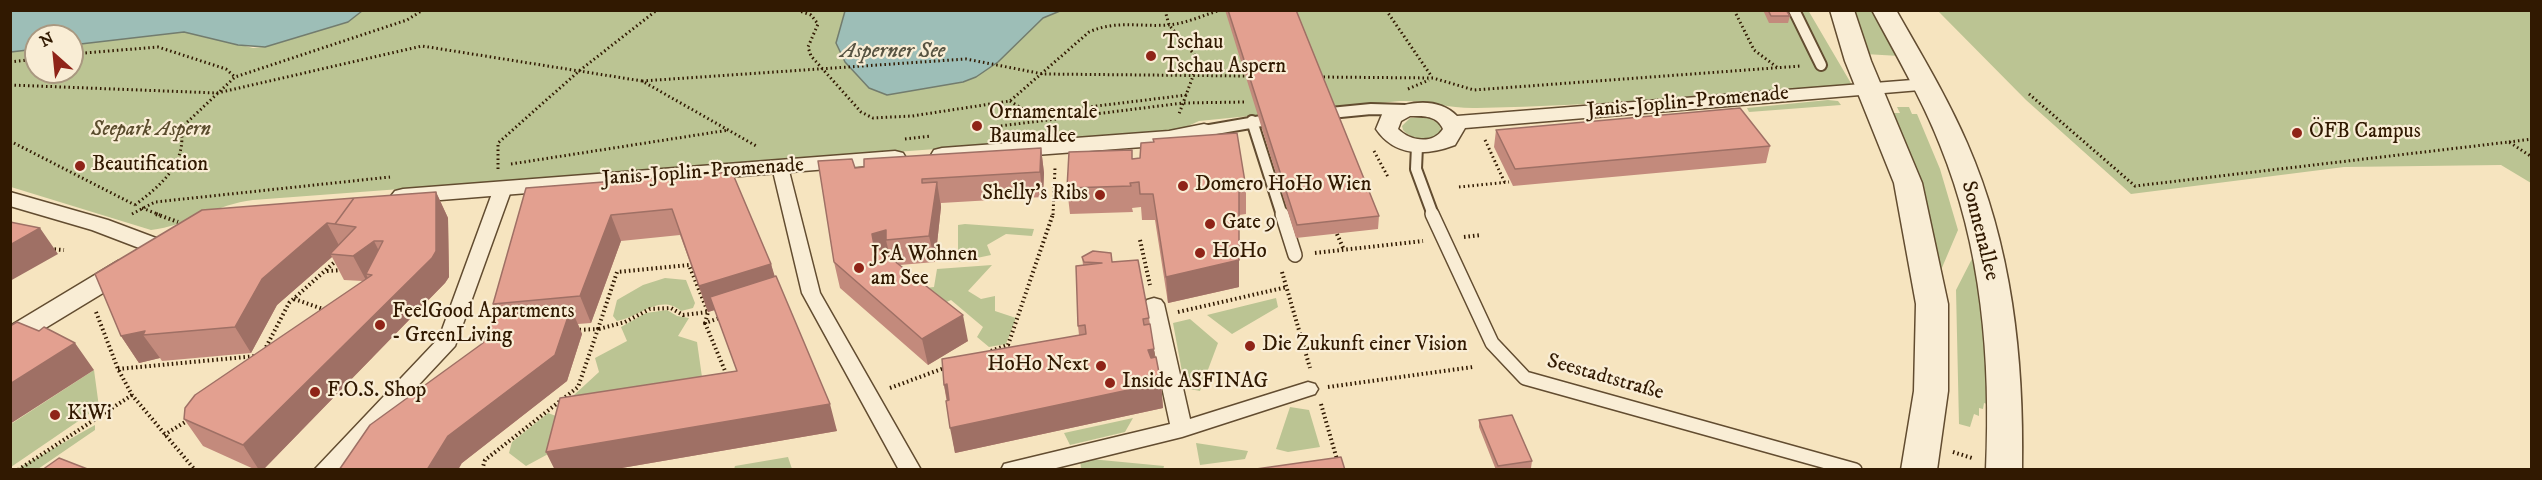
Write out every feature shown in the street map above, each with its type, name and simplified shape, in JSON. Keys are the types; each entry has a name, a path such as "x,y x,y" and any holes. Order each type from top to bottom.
{"street":[{"path":"1842,10 1908,183 1932,304 1930,391 1919,470"},
{"name":"Sonnenallee","path":"1884,10 1925,85 1962,164 1990,268 2004,351 1992,465"},
{"name":"Janis-Joplin-Promenade","path":"1452,123 1925,85"},
{"path":"1404,100 1438,112 1452,123 1454,129 1447,140 1428,146 1417,146 1397,140 1387,129 1390,117 1404,100"},
{"name":"Janis-Joplin-Promenade","path":"378,197 503,188 772,159 1056,146 1169,138 1206,142"},
{"path":"772,159 811,293 910,470"},
{"path":"325,470 448,341 503,188"},
{"path":"10,199 100,225 163,234"},
{"path":"10,338 140,258 163,234"},
{"path":"1156,311 1182,429"},
{"path":"1012,470 1182,429 1312,389"}],"lane":[{"path":"1794,10 1821,65"},
{"path":"1303,116 1371,109 1404,100"},
{"name":"Janis-Joplin-Promenade","path":"1206,142 1252,122 1282,118"},
{"path":"1252,122 1295,255"},
{"name":"Seestadtstraße","path":"1417,146 1417,174 1492,344 1525,378 1855,470"}],"path":[{"path":"135,206 171,176 185,139 181,128 235,77 407,20 423,10"},
{"path":"503,188 497,165 498,143 579,71 657,10"},
{"path":"797,10 811,15 818,24 808,52 826,69 861,112 873,118 912,116 1010,101 1089,32 1100,26 1123,23 1169,25 1221,10"},
{"path":"1166,10 1169,25 1199,60 1195,76 1176,122"},
{"path":"1386,10 1433,78"},
{"path":"1734,10 1754,50 1778,68"},
{"path":"10,85 217,93 422,46 642,81 966,59 1043,74 1255,76"},
{"path":"84,53 128,48 158,48 226,69 235,77"},
{"path":"1314,77 1433,78 1474,90 1821,65"},
{"path":"1404,100 1433,78"},
{"path":"642,81 772,159"},
{"path":"2029,93 2134,186 2532,139"},
{"path":"1010,101 1031,114 1187,95"},
{"path":"984,129 1183,103 1255,102"},
{"path":"904,139 938,135"},
{"path":"1460,187 1507,182 1484,138"},
{"path":"11,142 135,206 163,234"},
{"path":"2509,142 2532,157"},
{"path":"987,352 1008,345 1053,215 1056,146"},
{"path":"1337,234 1344,250"},
{"path":"1340,470 1312,389 1278,258 1481,235"},
{"path":"1140,240 1156,311 1287,287"},
{"path":"46,248 64,250"},
{"path":"118,369 261,356 294,299 341,257"},
{"path":"482,470 485,460 553,410 578,387 616,272 689,265 708,312 705,323 730,384"},
{"path":"326,271 353,270"},
{"path":"294,299 333,312"},
{"path":"95,308 118,369 132,395 195,470"},
{"path":"564,332 598,329 625,322 650,309 671,308 683,315 708,312"},
{"path":"705,323 726,316"},
{"path":"448,341 494,337"},
{"path":"869,395 955,364"},
{"path":"1312,389 1473,367"},
{"path":"18,470 132,395"},
{"path":"164,435 194,416"},
{"path":"1949,451 1992,465"}],"green space":[{"name":"Seepark Aspern","path":"362,10 845,10 845,13 864,10 852,70 869,88 998,62 1043,18 1060,11 1808,10 1852,85 1524,107 1467,108 1400,101 1199,121 1177,131 253,200 151,230 11,187 10,52 24,50 24,84 84,84 84,44 172,33 178,29 253,48 265,47 348,22"},
{"path":"1849,11 1874,11 1899,56 1865,54"},
{"name":"ÖFB Campus","path":"1938,11 2531,11 2531,183 2501,165 2344,167 2131,194 2026,100"},
{"path":"1838,101 1841,105 1749,112 1747,108"},
{"path":"1897,107 1909,107 1912,114 1917,114 1940,169 1958,230 1941,270 1924,194 1893,113 1900,113"},
{"path":"1427,117 1440,124 1441,133 1437,136 1422,139 1407,134 1403,130 1402,126 1410,118"},
{"path":"958,225 1034,229 1032,236 1006,234 987,245 991,255 958,262"},
{"path":"1977,249 1987,307 1987,404 1984,403 1983,409 1979,408 1979,416 1974,414 1970,427 1959,424 1956,290"},
{"path":"992,265 968,291 981,299 995,296 995,311 1016,318 1006,344 989,347 977,337 983,327 951,300 938,306 917,289 934,287 937,269"},
{"path":"665,278 686,280 695,303 693,308 681,311 673,306 657,305 617,321 613,316 617,300 643,285"},
{"path":"1276,298 1278,307 1232,334 1207,315"},
{"path":"667,310 677,316 689,318 678,336 697,342 702,377 562,406 599,372 595,358 627,341 621,327 646,313"},
{"path":"1190,319 1218,343 1200,391 1185,388 1173,323"},
{"name":"KiWi","path":"94,370 99,407 11,467 11,424"},
{"path":"1290,407 1309,410 1320,447 1288,452 1276,449"},
{"path":"548,413 564,419 550,453 526,466 509,453 512,442"},
{"path":"1133,418 1125,432 1070,445 1064,433"},
{"path":"95,425 95,430 38,469 17,469"},
{"path":"1196,443 1248,451 1245,459 1200,465"},
{"path":"788,457 792,469 734,469 735,466"},
{"path":"1080,458 1164,466 1163,470 1081,469"}],"water":[{"path":"11,10 362,11 348,22 265,47 238,45 184,32 84,44 84,24 24,24 24,50 11,52"},
{"name":"Asperner See","path":"845,11 1060,11 1043,18 998,62 976,77 963,82 887,95 869,88 845,62 836,43"}],"building":[{"path":"1228,10 1296,10 1379,216 1297,225"},
{"path":"1768,10 1786,10 1790,16 1771,16"},
{"path":"1740,108 1770,146 1515,169 1496,130"},
{"name":"HoHo","path":"1237,133 1246,188 1239,189 1239,260 1166,277 1153,194 1140,194 1139,182 1130,183 1131,186 1067,188 1069,152 1132,150 1132,159 1140,158 1141,143 1154,142 1153,139"},
{"path":"1041,148 1040,172 922,179 922,183 937,182 929,236 886,240 886,230 872,234 874,245 963,315 922,339 834,262 818,161 852,159 855,168 864,167 864,159"},
{"path":"732,172 771,264 699,286 672,209 611,215 580,296 493,304 526,188"},
{"path":"436,192 436,251 432,258 243,445 184,419 185,408 195,395 372,275 366,274 383,241 374,241 353,256 330,254 356,227 335,224 354,198"},
{"path":"354,198 335,224 327,223 262,279 235,327 143,335 145,331 121,336 95,274 202,210"},
{"path":"10,222 40,228 10,245"},
{"name":"HoHo Next","path":"1093,251 1111,253 1112,262 1138,260 1149,318 1143,319 1144,325 1150,324 1154,349 1148,350 1151,358 1156,357 1161,383 950,428 946,401 949,400 947,384 944,385 942,359 1086,334 1085,325 1078,326 1076,266 1102,263 1084,262 1082,257"},
{"path":"776,276 830,404 546,452 560,398 737,371 710,297"},
{"path":"571,308 555,355 448,436 427,470 339,470 370,425 483,343 495,316"},
{"path":"17,322 39,331 44,327 75,343 10,384 10,326"},
{"path":"1512,415 1532,461 1498,466 1479,420"},
{"path":"1341,457 1345,470 1249,470"},
{"path":"59,458 90,470 42,470"}],"place":[{"name":"Tschau Tschau Aspern","path":"1151,56"},
{"name":"Ornamentale Baumallee","path":"977,126"},
{"name":"ÖFB Campus","path":"2297,133"},
{"name":"Beautification","path":"80,166"},
{"name":"Domero HoHo Wien","path":"1183,186"},
{"name":"Shelly's Ribs","path":"1100,195"},
{"name":"Gate 9","path":"1210,224"},
{"name":"HoHo","path":"1200,253"},
{"name":"J5A Wohnen am See","path":"859,268"},
{"name":"FeelGood Apartments - GreenLiving","path":"380,325"},
{"name":"Die Zukunft einer Vision","path":"1250,346"},
{"name":"HoHo Next","path":"1101,366"},
{"name":"Inside ASFINAG","path":"1110,383"},
{"name":"F.O.S. Shop","path":"315,392"},
{"name":"KiWi","path":"55,415"}]}
